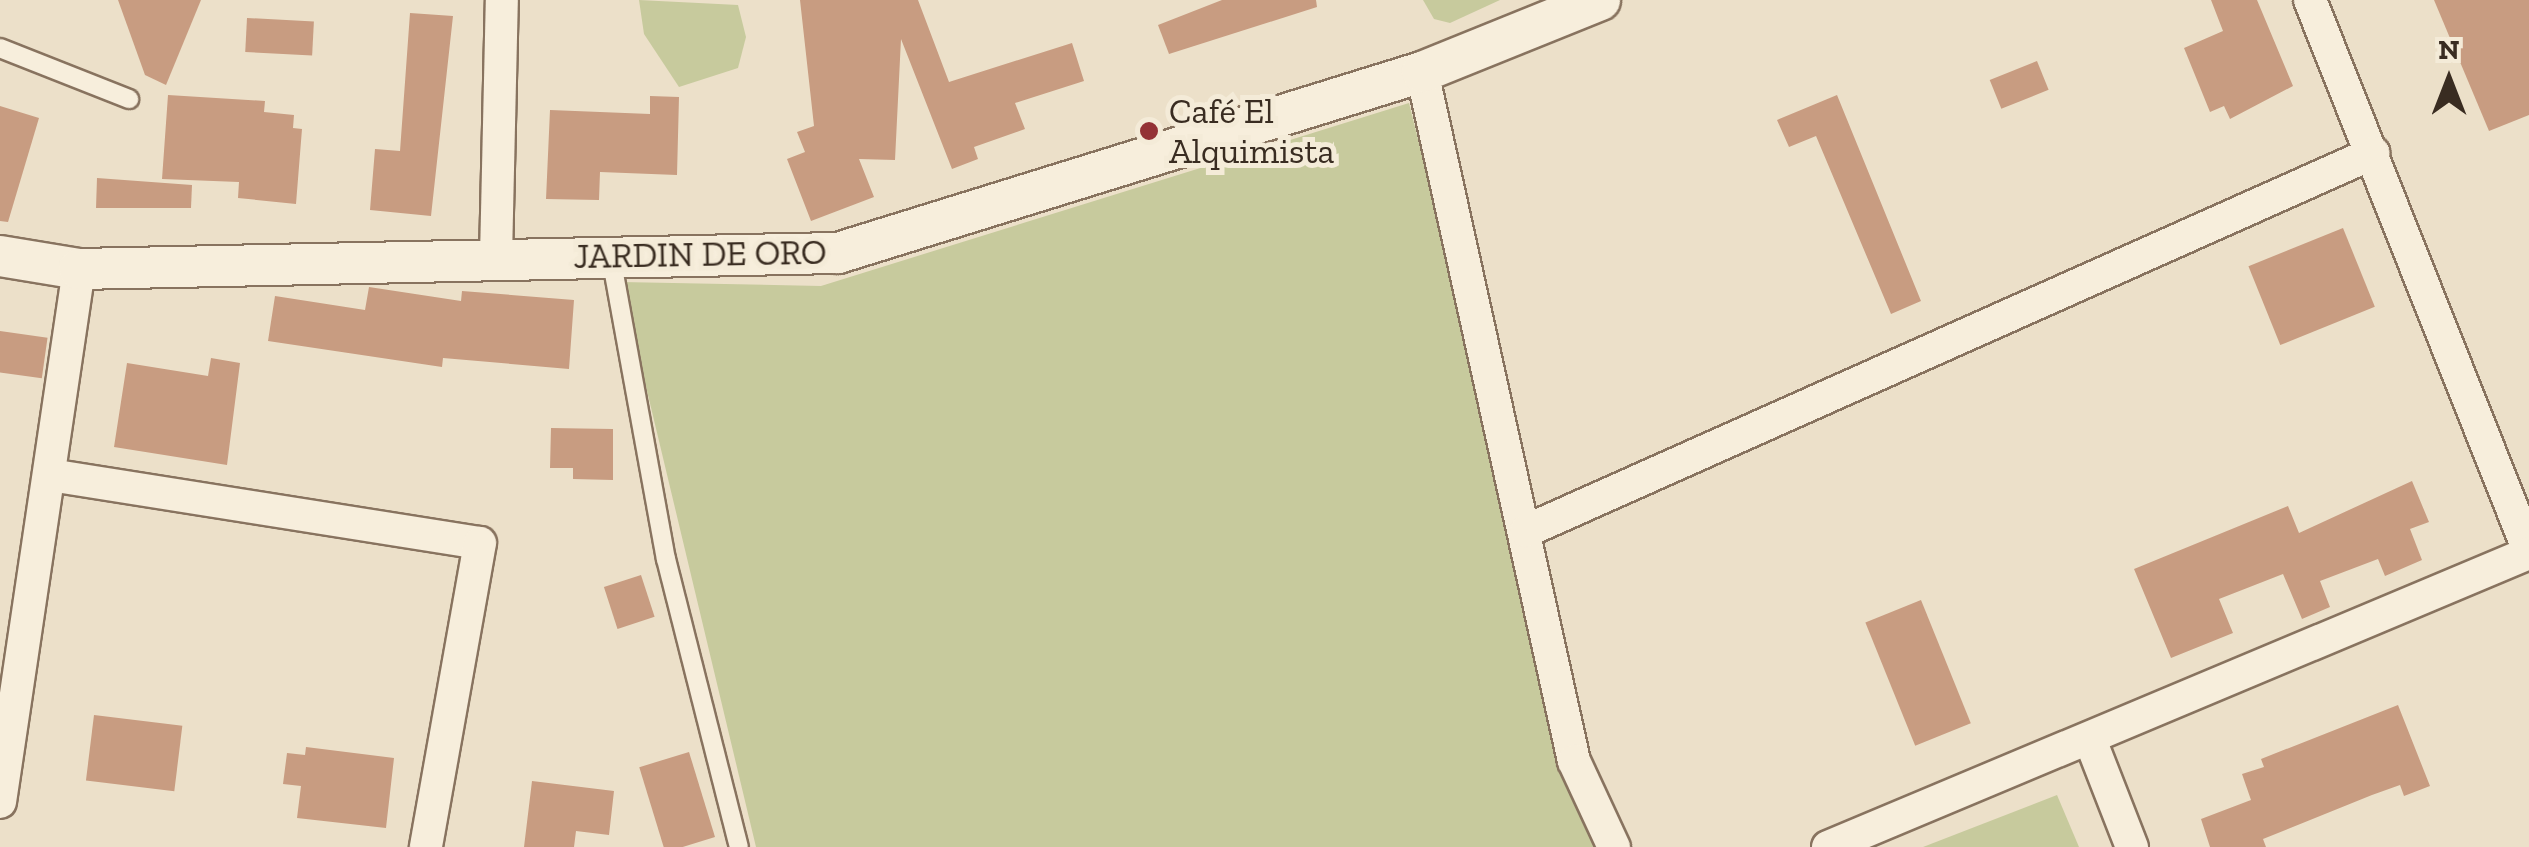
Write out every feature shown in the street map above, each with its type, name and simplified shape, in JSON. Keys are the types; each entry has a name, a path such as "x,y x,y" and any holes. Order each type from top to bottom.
{"street":[{"path":"496,257 502,0"},
{"name":"JARDIN DE ORO","path":"0,256 79,269 610,254 838,253 1422,72 1600,0"},
{"path":"1828,847 2092,742 2529,552 2310,0"},
{"path":"1422,72 1574,761 1614,847"},
{"path":"1526,531 2373,154"},
{"path":"0,802 79,269"},
{"path":"50,476 480,543 426,847"},
{"path":"2092,742 2132,847"}],"lane":[{"path":"0,48 129,99"},
{"path":"610,254 666,559 738,847"}],"green space":[{"path":"639,0 738,5 746,37 738,68 679,87 644,34"},
{"path":"1423,0 1500,0 1450,23 1434,19"},
{"path":"1409,103 1594,847 756,847 621,282 821,286"},
{"path":"2057,795 2079,847 1923,847"}],"building":[{"path":"118,0 201,0 166,85 145,75"},
{"path":"800,0 918,0 949,82 1072,43 1084,81 1015,103 1025,129 974,147 978,159 952,169 901,39 895,160 859,159 874,197 811,221 787,159 805,152 797,132 814,126"},
{"path":"1222,0 1316,0 1317,7 1169,54 1158,25"},
{"path":"2211,0 2257,0 2293,86 2230,119 2224,106 2210,112 2184,48 2223,31"},
{"path":"2434,0 2529,0 2529,115 2489,131"},
{"path":"410,13 453,16 431,216 370,210 375,149 400,151"},
{"path":"247,18 314,22 312,55 245,52"},
{"path":"2037,61 2049,90 2001,109 1990,80"},
{"path":"168,95 265,101 264,112 294,115 293,128 302,129 296,204 238,198 239,182 162,179"},
{"path":"1837,95 1921,301 1891,314 1816,136 1789,147 1777,120"},
{"path":"650,96 679,97 677,175 600,172 599,200 546,199 550,110 650,114"},
{"path":"0,106 39,118 8,222 0,221"},
{"path":"97,178 192,185 191,208 96,208"},
{"path":"2343,228 2375,307 2280,345 2248,266"},
{"path":"369,287 461,301 462,291 574,300 569,369 443,358 442,367 268,341 275,296 365,310"},
{"path":"0,331 48,338 42,378 0,372"},
{"path":"211,358 240,363 227,465 114,447 127,363 208,376"},
{"path":"551,428 613,429 613,480 573,479 573,468 550,468"},
{"path":"2412,481 2429,522 2410,529 2422,560 2385,576 2378,559 2320,581 2330,607 2302,619 2283,574 2219,599 2233,633 2171,658 2134,569 2288,506 2299,533"},
{"path":"641,575 655,617 618,629 604,587"},
{"path":"1921,600 1971,723 1915,746 1865,622"},
{"path":"2398,705 2430,786 2404,796 2400,785 2372,795 2263,839 2266,847 2210,847 2201,819 2251,800 2242,774 2264,767 2261,759"},
{"path":"94,715 182,726 174,791 86,781"},
{"path":"306,747 394,758 386,828 297,818 301,786 283,784 287,753 305,755"},
{"path":"689,752 715,837 683,847 664,847 639,767"},
{"path":"532,781 614,791 609,835 576,831 574,847 524,847"}],"place":[{"name":"Café El Alquimista","path":"1149,131"}]}
